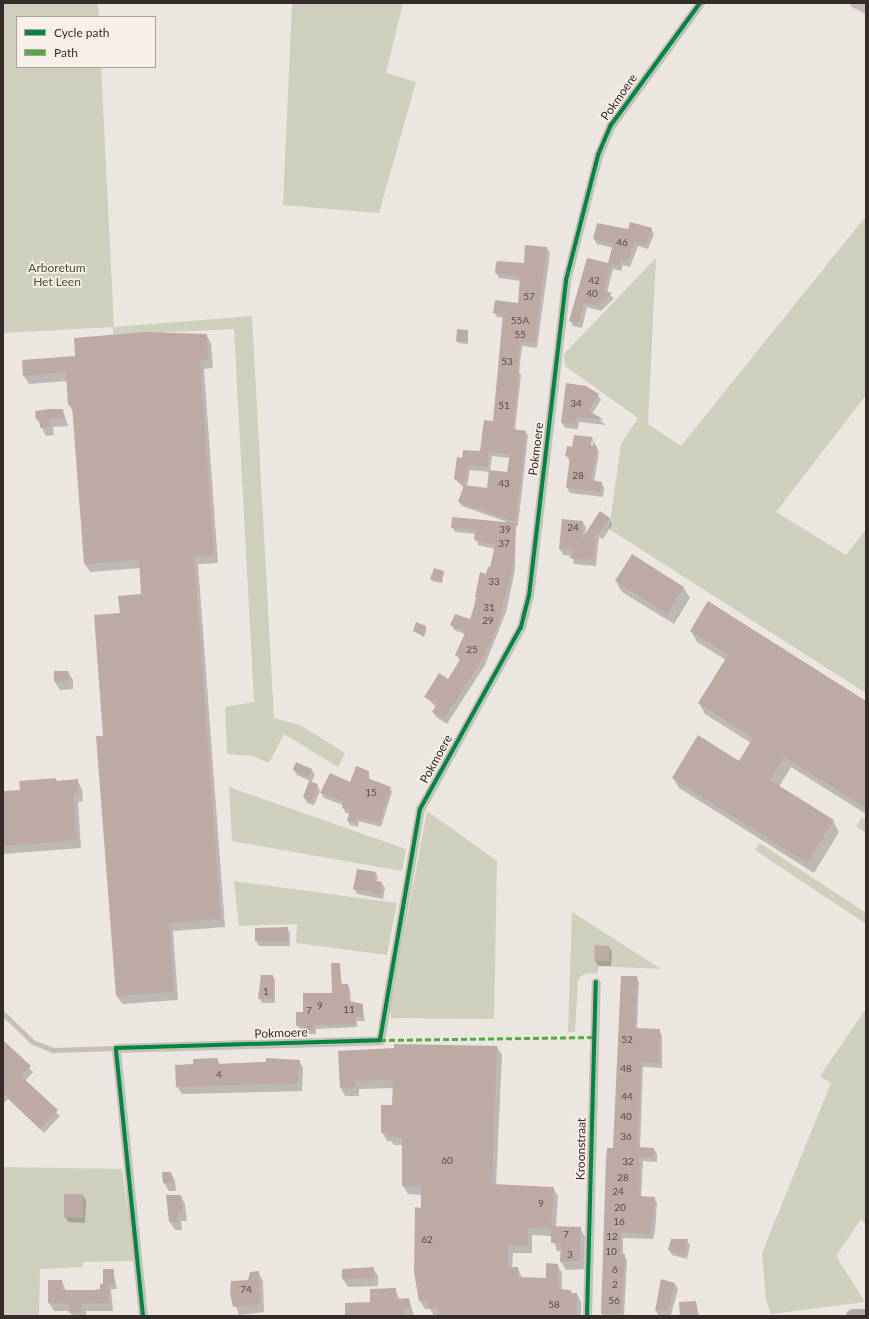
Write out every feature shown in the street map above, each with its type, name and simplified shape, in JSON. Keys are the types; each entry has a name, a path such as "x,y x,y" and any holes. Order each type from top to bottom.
{"main road":[{"path":"853,1316 866,1316"}],"street":[{"name":"Pokmoere","path":"116,1048 380,1040 420,809 520,627 528,596 566,280 598,155 611,125 700,3"},
{"path":"854,3 866,9"},
{"name":"Kroonstraat","path":"587,1316 596,982"},
{"path":"116,1048 143,1316"}],"lane":[{"path":"3,1013 33,1042 53,1050 116,1048"}],"green space":[{"name":"Arboretum Het Leen","path":"3,3 98,3 99,16 16,16 16,68 101,68 114,327 252,316 274,718 300,725 345,753 338,767 284,734 269,763 252,756 227,754 225,707 254,702 234,329 113,335 113,327 3,333"},
{"path":"292,3 403,3 386,73 416,82 379,213 283,205"},
{"path":"866,216 866,395 776,512 846,555 866,529 866,693 609,529 621,444 638,418 565,366 564,354 656,258 648,424 681,446"},
{"path":"229,787 406,849 402,871 232,841"},
{"path":"427,811 497,861 494,1019 391,1018 390,1007"},
{"path":"862,817 866,819 866,833 856,826"},
{"path":"760,843 866,913 866,924 755,850"},
{"path":"234,881 397,903 387,955 296,943 297,924 239,926"},
{"path":"572,912 661,969 599,966 597,974 587,973 581,976 578,981 575,1032 568,1032"},
{"path":"865,1010 866,1224 861,1219 836,1256 865,1302 771,1314 766,1300 762,1253 831,1083 820,1076"},
{"path":"3,1167 122,1169 135,1261 83,1262 83,1267 40,1269 39,1316 3,1316"}],"building":[{"path":"630,222 652,228 646,245 635,242 627,262 620,260 619,266 611,264 604,291 612,293 598,306 584,303 579,323 569,321 587,258 608,263 613,244 593,239 597,223 628,229"},
{"path":"525,245 547,247 535,343 520,342 517,369 519,370 513,429 526,431 516,522 458,502 464,485 454,479 457,457 462,458 463,450 480,451 484,420 493,421 503,314 493,313 495,300 518,303 520,277 495,273 496,263 498,261 524,263","holes":["489,452 510,454 507,472 489,470 487,488 464,485 468,465 488,467"]},
{"path":"457,329 468,330 467,342 456,341"},
{"path":"145,332 207,334 208,360 200,361 214,555 194,556 221,919 169,923 174,992 116,996 96,736 103,736 94,615 120,613 118,596 141,594 139,560 84,564 72,405 68,405 66,372 23,376 22,360 75,356 74,338"},
{"path":"566,383 586,386 599,394 588,410 604,420 577,417 576,424 561,423"},
{"path":"63,409 64,418 49,419 50,427 40,428 40,419 36,420 35,411"},
{"path":"574,435 592,437 591,445 597,446 591,480 602,482 600,492 566,488 570,457 565,456 567,446 572,447"},
{"path":"600,511 610,518 599,534 596,532 593,560 569,558 574,551 559,549 562,519 583,521 581,540"},
{"path":"452,517 516,523 513,565 497,628 482,660 444,719 432,712 437,704 424,697 439,673 448,679 461,658 455,655 466,631 450,625 455,614 470,619 477,598 475,597 480,572 486,574 488,567 490,567 495,545 474,540 475,530 451,528"},
{"path":"632,554 684,587 667,614 615,581"},
{"path":"434,568 444,571 441,582 430,579"},
{"path":"708,601 866,701 866,808 784,757 770,780 834,820 807,863 672,778 698,735 739,761 753,738 698,703 728,655 690,631"},
{"path":"416,622 426,626 423,636 413,631"},
{"path":"54,671 68,671 69,681 54,682"},
{"path":"296,762 312,769 309,777 293,770"},
{"path":"356,766 369,771 367,778 391,787 379,823 357,817 356,823 347,821 350,810 342,808 343,801 320,793 330,773 350,782"},
{"path":"56,778 56,781 78,779 79,793 73,794 77,840 3,846 3,791 20,790 19,781"},
{"path":"309,781 318,784 311,801 303,797"},
{"path":"357,869 376,872 372,880 382,882 381,894 353,889"},
{"path":"288,927 288,941 255,941 255,928"},
{"path":"595,945 609,946 609,961 594,961"},
{"path":"331,963 340,963 341,984 348,984 349,1001 363,1004 363,1017 355,1017 356,1024 314,1025 314,1030 304,1031 304,1026 296,1026 296,1012 303,1012 303,993 332,993"},
{"path":"261,975 273,975 273,999 258,999"},
{"path":"621,976 637,976 635,1028 660,1029 659,1063 641,1062 638,1147 654,1148 654,1157 640,1157 639,1196 655,1197 650,1234 621,1233 620,1254 625,1254 622,1313 601,1314 606,1159 607,1148 613,1148"},
{"path":"3,1040 31,1066 21,1076 58,1110 40,1129 3,1093"},
{"path":"394,1044 497,1046 492,1184 554,1187 551,1228 528,1227 528,1245 508,1245 508,1267 518,1267 518,1277 546,1278 546,1263 558,1264 559,1289 571,1290 571,1293 577,1293 576,1316 438,1316 438,1308 428,1308 428,1301 419,1301 414,1272 415,1207 421,1208 421,1187 402,1186 402,1138 388,1137 388,1133 381,1133 381,1105 392,1105 393,1080 355,1081 355,1088 340,1088 338,1051 394,1048"},
{"path":"218,1058 218,1064 266,1062 266,1058 300,1060 298,1083 176,1087 175,1065 193,1064 193,1059"},
{"path":"162,1172 171,1172 172,1183 163,1183"},
{"path":"64,1194 83,1194 83,1218 64,1217"},
{"path":"166,1195 181,1195 183,1212 177,1213 178,1222 169,1222"},
{"path":"551,1226 581,1227 579,1261 560,1262 561,1243 551,1243"},
{"path":"671,1239 688,1239 684,1254 668,1250"},
{"path":"374,1267 374,1278 342,1279 342,1269"},
{"path":"103,1269 114,1269 114,1284 103,1284"},
{"path":"259,1271 260,1304 233,1307 230,1293 231,1281 248,1280 250,1272"},
{"path":"661,1279 675,1283 668,1310 655,1311"},
{"path":"48,1280 62,1280 62,1290 95,1290 100,1289 100,1284 109,1284 109,1303 82,1304 82,1312 69,1313 69,1304 48,1303"},
{"path":"396,1288 396,1299 409,1298 410,1309 405,1310 405,1316 345,1316 345,1303 370,1302 370,1289"},
{"path":"696,1301 697,1316 680,1316 679,1302"}],"marked path":[{"path":"380,1040 594,1037"}],"cycle path":[{"path":"143,1316 116,1048 380,1040 420,809 521,627 529,596 566,280 598,155 611,125 700,3"},
{"path":"587,1316 596,982"}]}
